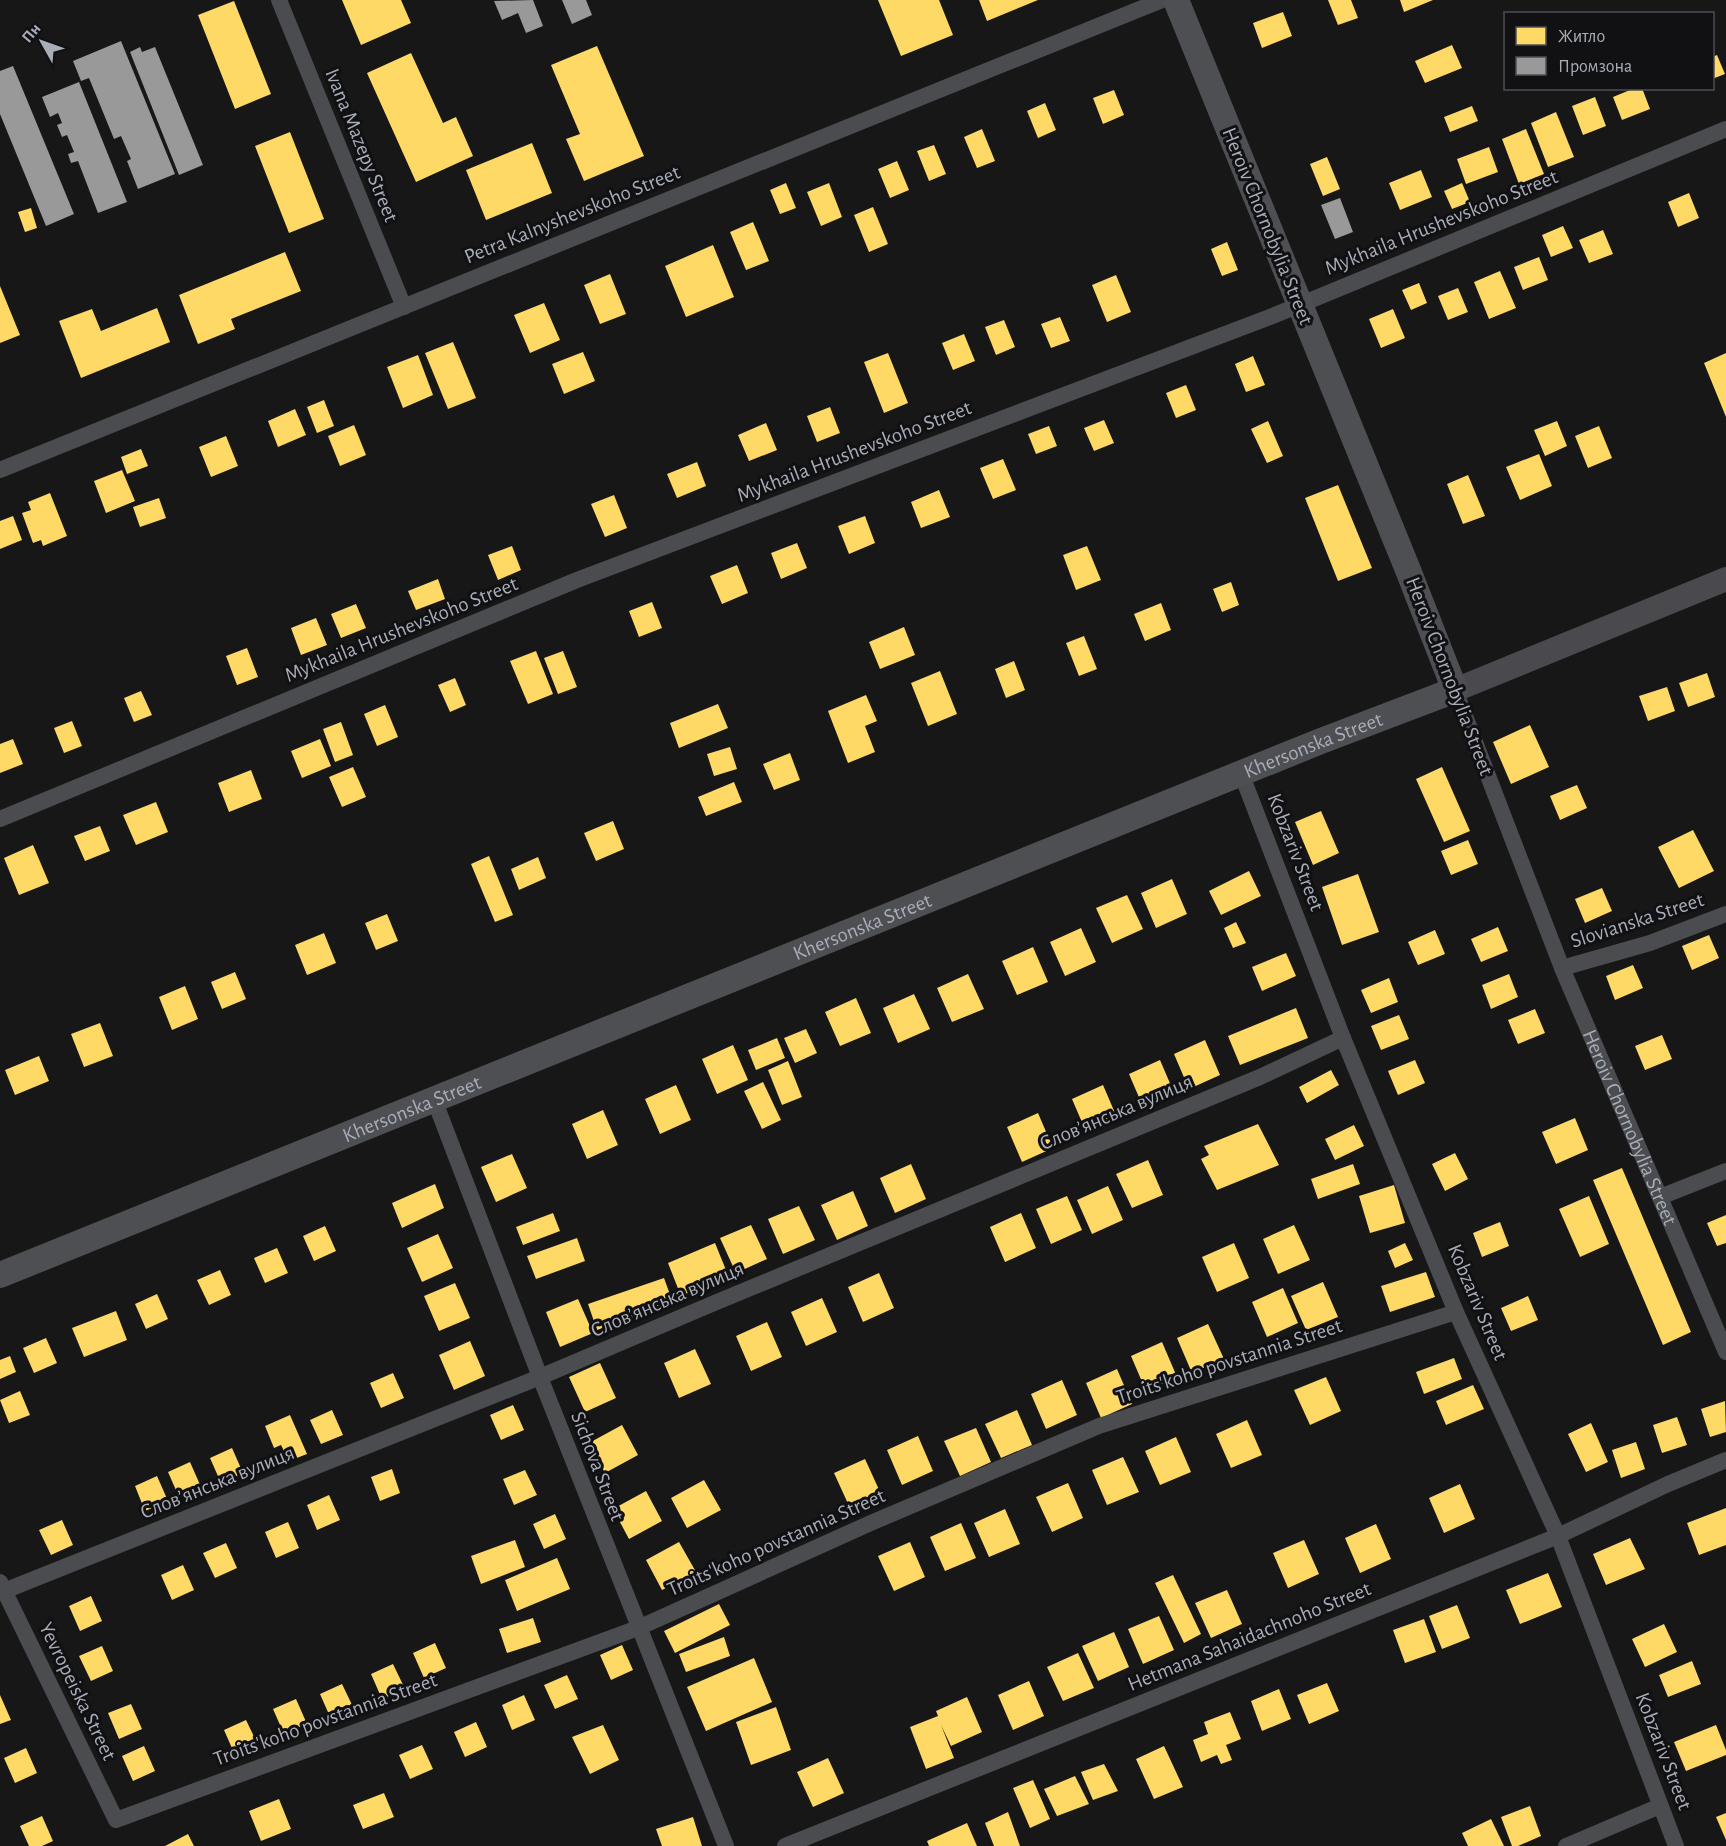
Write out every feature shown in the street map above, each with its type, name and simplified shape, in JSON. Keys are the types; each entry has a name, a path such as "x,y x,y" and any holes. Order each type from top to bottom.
{"main road":[{"name":"Heroiv Chornobylia Street","path":"1176,0 1455,690"},
{"name":"Khersonska Street","path":"0,1275 1726,579"}],"street":[{"name":"Ivana Mazepy Street","path":"279,0 404,307"},
{"name":"Petra Kalnyshevskoho Street","path":"0,470 1162,0"},
{"name":"Mykhaila Hrushevskoho Street","path":"0,819 577,580 1300,304 1726,129"},
{"name":"Heroiv Chornobylia Street","path":"1455,690 1562,968 1726,1352"},
{"name":"Kobzariv Street","path":"1241,774 1343,1038 1456,1312 1558,1536 1676,1846"},
{"name":"Slovianska Street","path":"1562,968 1650,943 1726,914"},
{"name":"Словʼянська вулиця","path":"2,1587 540,1377 1238,1086 1343,1038"},
{"name":"Sichova Street","path":"434,1099 638,1628 726,1846"},
{"path":"1660,1197 1726,1171"},
{"name":"Troits'koho povstannia Street","path":"116,1820 638,1628 873,1522 1099,1426 1456,1312"},
{"name":"Hetmana Sahaidachnoho Street","path":"785,1846 1558,1536 1668,1484 1726,1460"},
{"name":"Yevropeiska Street","path":"2,1587 116,1820"},
{"path":"1566,1846 1660,1806"}],"building: Житло":[{"path":"342,0 401,0 411,23 361,45"},
{"path":"878,0 939,0 953,35 901,56"},
{"path":"979,0 1038,0 987,21"},
{"path":"1328,0 1351,0 1358,18 1338,25"},
{"path":"1400,0 1433,0 1404,12"},
{"path":"234,1 271,94 235,109 198,15"},
{"path":"1283,12 1292,36 1262,48 1253,23"},
{"path":"1452,45 1462,68 1425,83 1415,61"},
{"path":"597,46 644,156 584,181 566,139 580,134 551,65"},
{"path":"411,53 443,123 456,117 473,156 416,182 367,73"},
{"path":"1717,55 1725,74 1714,78 1714,56"},
{"path":"1114,90 1124,115 1103,124 1093,98"},
{"path":"1630,90 1643,90 1650,109 1622,120 1613,97"},
{"path":"1595,97 1606,126 1583,135 1572,106"},
{"path":"1045,103 1056,130 1038,138 1027,111"},
{"path":"1472,106 1478,121 1450,132 1444,117"},
{"path":"1556,112 1574,157 1548,167 1531,123"},
{"path":"982,129 995,161 977,168 964,137"},
{"path":"1526,129 1544,174 1519,184 1502,139"},
{"path":"290,132 324,219 289,233 255,146"},
{"path":"532,143 552,193 486,220 466,170"},
{"path":"934,145 946,174 929,181 917,151"},
{"path":"1489,147 1498,172 1466,184 1457,159"},
{"path":"1327,157 1340,189 1323,196 1310,164"},
{"path":"897,161 909,190 890,198 878,169"},
{"path":"1421,170 1432,197 1400,210 1389,183"},
{"path":"786,183 796,208 780,214 770,190"},
{"path":"829,183 842,217 821,226 807,192"},
{"path":"1462,183 1470,202 1452,209 1444,191"},
{"path":"1689,193 1699,218 1678,227 1668,202"},
{"path":"873,207 888,244 869,252 854,215"},
{"path":"31,208 37,228 25,232 18,212"},
{"path":"753,222 769,261 746,270 730,232"},
{"path":"1563,226 1573,248 1551,257 1542,235"},
{"path":"1603,230 1613,254 1589,263 1579,240"},
{"path":"1227,242 1238,270 1222,276 1211,249"},
{"path":"713,245 734,297 686,317 665,266"},
{"path":"285,252 301,291 231,319 235,329 198,344 179,295"},
{"path":"1539,257 1548,280 1523,290 1514,267"},
{"path":"1500,271 1516,308 1489,319 1474,282"},
{"path":"610,274 626,314 600,324 584,285"},
{"path":"1116,275 1131,312 1107,322 1092,285"},
{"path":"1419,283 1427,303 1411,310 1402,290"},
{"path":"0,286 20,335 0,343"},
{"path":"1458,288 1468,312 1448,320 1438,296"},
{"path":"544,303 560,340 530,353 514,315"},
{"path":"157,308 170,342 81,378 59,321 92,309 101,331"},
{"path":"1393,309 1405,338 1381,348 1369,319"},
{"path":"1060,317 1070,341 1051,348 1041,324"},
{"path":"1004,320 1015,347 996,355 985,327"},
{"path":"964,334 975,361 953,370 942,343"},
{"path":"453,342 476,398 448,409 425,353"},
{"path":"583,352 595,381 564,394 552,364"},
{"path":"888,353 908,403 884,413 864,362"},
{"path":"1726,353 1726,417 1704,363"},
{"path":"418,355 433,395 403,408 387,367"},
{"path":"1253,356 1265,385 1246,392 1235,364"},
{"path":"1186,385 1196,410 1176,418 1166,393"},
{"path":"324,400 334,426 317,433 307,407"},
{"path":"830,407 840,433 817,442 807,416"},
{"path":"295,409 306,435 278,447 268,421"},
{"path":"1104,420 1114,443 1094,451 1084,428"},
{"path":"1268,421 1283,456 1267,463 1251,429"},
{"path":"1557,421 1567,446 1545,456 1534,430"},
{"path":"766,423 777,450 749,461 738,435"},
{"path":"354,425 366,455 340,466 328,436"},
{"path":"1049,426 1057,446 1036,454 1028,434"},
{"path":"1599,426 1612,458 1588,468 1575,436"},
{"path":"226,436 238,466 211,477 199,447"},
{"path":"141,449 148,466 127,474 121,457"},
{"path":"1539,454 1552,486 1520,500 1506,467"},
{"path":"1003,459 1016,490 993,499 980,468"},
{"path":"697,462 706,486 677,498 667,474"},
{"path":"122,470 135,501 106,513 94,481"},
{"path":"1468,475 1485,516 1463,524 1447,484"},
{"path":"1338,485 1372,568 1338,581 1305,498"},
{"path":"939,490 950,517 921,528 911,502"},
{"path":"50,493 67,536 43,546 41,540 33,543 22,513 31,510 28,502"},
{"path":"614,495 627,528 605,537 591,504"},
{"path":"159,498 166,518 140,527 133,507"},
{"path":"13,516 22,540 0,549 0,521"},
{"path":"865,516 875,543 849,554 838,526"},
{"path":"797,543 807,568 781,579 771,553"},
{"path":"512,546 521,570 498,580 488,555"},
{"path":"1087,546 1101,580 1076,590 1063,555"},
{"path":"737,565 748,593 722,604 710,576"},
{"path":"438,579 445,599 416,610 408,591"},
{"path":"1231,582 1239,605 1222,612 1213,589"},
{"path":"652,602 662,628 639,637 629,611"},
{"path":"1161,603 1171,630 1145,641 1134,614"},
{"path":"356,604 366,628 341,638 331,614"},
{"path":"316,618 327,645 301,655 291,628"},
{"path":"904,627 915,655 880,669 869,642"},
{"path":"1084,636 1097,669 1079,676 1066,643"},
{"path":"247,648 258,677 237,685 226,656"},
{"path":"536,651 553,694 528,704 510,661"},
{"path":"563,651 577,687 558,694 544,658"},
{"path":"1014,661 1025,690 1006,698 995,669"},
{"path":"940,671 957,714 928,726 911,683"},
{"path":"1707,673 1715,697 1688,707 1679,683"},
{"path":"455,678 466,705 450,712 438,685"},
{"path":"1667,687 1675,711 1648,721 1639,696"},
{"path":"141,691 152,715 134,722 124,698"},
{"path":"866,695 877,721 865,726 875,752 848,763 828,711"},
{"path":"718,704 728,728 679,748 670,723"},
{"path":"385,705 398,737 377,746 364,714"},
{"path":"72,721 82,746 64,753 54,728"},
{"path":"341,722 353,755 335,762 323,729"},
{"path":"1530,725 1549,767 1511,784 1493,742"},
{"path":"13,739 23,764 0,773 0,744"},
{"path":"320,739 331,766 302,778 291,751"},
{"path":"730,747 737,769 714,776 707,754"},
{"path":"790,753 800,780 774,790 763,764"},
{"path":"353,767 366,797 342,807 329,777"},
{"path":"1442,767 1470,831 1444,842 1416,779"},
{"path":"251,770 262,799 229,812 218,783"},
{"path":"734,782 742,802 706,816 698,797"},
{"path":"1577,785 1587,808 1560,820 1550,796"},
{"path":"156,802 168,832 136,845 123,815"},
{"path":"1321,811 1339,853 1313,865 1295,822"},
{"path":"613,821 624,849 596,861 584,833"},
{"path":"100,826 110,851 85,861 74,836"},
{"path":"1693,830 1714,871 1679,888 1658,847"},
{"path":"1468,840 1478,864 1451,875 1441,851"},
{"path":"33,845 49,883 19,895 4,858"},
{"path":"489,856 513,915 495,922 471,864"},
{"path":"538,857 546,878 519,890 511,869"},
{"path":"1249,871 1261,896 1221,915 1209,891"},
{"path":"1358,874 1379,932 1342,945 1322,887"},
{"path":"1172,879 1187,914 1156,928 1141,893"},
{"path":"1602,888 1612,911 1585,923 1575,899"},
{"path":"1127,895 1143,929 1112,943 1096,908"},
{"path":"387,914 398,941 376,950 365,923"},
{"path":"1236,922 1246,943 1233,948 1224,928"},
{"path":"1498,927 1508,951 1481,962 1471,939"},
{"path":"1081,928 1096,962 1065,976 1050,942"},
{"path":"1435,930 1445,954 1418,965 1408,942"},
{"path":"324,933 336,963 307,975 295,945"},
{"path":"1709,935 1719,958 1692,970 1682,946"},
{"path":"1033,947 1048,982 1017,995 1002,961"},
{"path":"1286,953 1296,976 1262,991 1252,967"},
{"path":"1633,965 1643,988 1615,1000 1606,976"},
{"path":"235,972 246,999 222,1009 211,982"},
{"path":"968,974 984,1009 952,1022 937,988"},
{"path":"1509,974 1518,997 1491,1009 1482,985"},
{"path":"1389,978 1398,1002 1371,1013 1361,990"},
{"path":"185,986 198,1019 172,1030 159,997"},
{"path":"914,994 930,1029 898,1043 883,1008"},
{"path":"856,998 871,1033 840,1046 825,1012"},
{"path":"1296,1008 1308,1038 1240,1065 1228,1036"},
{"path":"1535,1009 1545,1033 1518,1044 1508,1020"},
{"path":"1399,1015 1409,1039 1381,1050 1371,1026"},
{"path":"100,1023 113,1056 84,1067 71,1034"},
{"path":"806,1029 817,1053 795,1063 784,1038"},
{"path":"1662,1035 1672,1059 1645,1070 1635,1046"},
{"path":"777,1038 785,1058 756,1070 748,1050"},
{"path":"1205,1040 1220,1075 1189,1089 1174,1054"},
{"path":"733,1045 748,1080 717,1094 702,1059"},
{"path":"39,1056 49,1081 15,1095 5,1070"},
{"path":"1160,1060 1175,1095 1144,1109 1129,1074"},
{"path":"1415,1060 1425,1083 1398,1095 1388,1071"},
{"path":"788,1061 802,1097 782,1105 768,1070"},
{"path":"1331,1070 1339,1085 1307,1103 1299,1087"},
{"path":"763,1082 781,1120 762,1129 744,1091"},
{"path":"676,1085 691,1120 660,1134 645,1099"},
{"path":"1103,1085 1118,1120 1087,1134 1072,1099"},
{"path":"603,1110 618,1145 587,1159 572,1124"},
{"path":"1038,1113 1053,1148 1022,1162 1007,1127"},
{"path":"1575,1118 1588,1150 1556,1164 1542,1132"},
{"path":"1258,1124 1279,1165 1217,1190 1201,1159 1209,1155 1204,1146"},
{"path":"1354,1125 1364,1146 1335,1160 1325,1139"},
{"path":"1455,1153 1468,1179 1445,1191 1432,1164"},
{"path":"512,1154 527,1188 496,1202 481,1167"},
{"path":"1148,1160 1163,1195 1132,1208 1116,1174"},
{"path":"911,1164 926,1199 895,1213 880,1178"},
{"path":"1353,1164 1360,1184 1318,1199 1311,1179"},
{"path":"1622,1168 1691,1332 1663,1345 1593,1180"},
{"path":"435,1184 444,1208 402,1228 392,1203"},
{"path":"1394,1185 1405,1223 1370,1233 1359,1196"},
{"path":"1108,1186 1123,1220 1092,1234 1077,1200"},
{"path":"853,1191 868,1226 837,1240 821,1205"},
{"path":"1067,1196 1082,1230 1051,1244 1036,1209"},
{"path":"1589,1196 1609,1244 1580,1257 1559,1209"},
{"path":"799,1206 815,1240 783,1254 768,1219"},
{"path":"553,1213 560,1231 523,1245 516,1227"},
{"path":"1021,1213 1036,1248 1005,1262 990,1227"},
{"path":"1726,1215 1726,1243 1717,1246 1707,1223"},
{"path":"1500,1222 1509,1246 1482,1257 1473,1233"},
{"path":"751,1225 767,1259 736,1273 720,1238"},
{"path":"1294,1225 1310,1260 1278,1274 1263,1239"},
{"path":"325,1226 336,1251 314,1261 303,1236"},
{"path":"438,1234 453,1268 422,1282 407,1248"},
{"path":"577,1238 585,1261 536,1279 527,1256"},
{"path":"715,1243 728,1275 681,1296 668,1263"},
{"path":"1234,1243 1249,1278 1217,1292 1202,1257"},
{"path":"1405,1243 1413,1260 1395,1268 1388,1251"},
{"path":"277,1248 288,1273 265,1283 254,1258"},
{"path":"220,1270 231,1295 209,1305 197,1280"},
{"path":"1426,1272 1435,1297 1390,1312 1381,1286"},
{"path":"879,1273 894,1308 863,1322 848,1287"},
{"path":"664,1278 673,1303 597,1330 588,1304"},
{"path":"1323,1282 1338,1317 1306,1330 1291,1296"},
{"path":"455,1283 470,1318 439,1331 424,1296"},
{"path":"1283,1288 1298,1323 1267,1337 1252,1302"},
{"path":"157,1294 168,1319 146,1329 135,1304"},
{"path":"1528,1296 1538,1320 1511,1331 1501,1308"},
{"path":"822,1298 837,1332 806,1346 791,1312"},
{"path":"578,1299 593,1333 560,1347 546,1312"},
{"path":"116,1311 127,1340 84,1357 72,1328"},
{"path":"767,1322 782,1357 751,1371 736,1336"},
{"path":"1208,1324 1224,1359 1192,1373 1177,1338"},
{"path":"46,1338 57,1363 34,1373 23,1348"},
{"path":"470,1341 485,1376 454,1390 439,1355"},
{"path":"1162,1342 1177,1377 1146,1391 1131,1356"},
{"path":"695,1349 711,1384 679,1398 664,1363"},
{"path":"10,1356 16,1372 0,1379 0,1360"},
{"path":"1454,1358 1462,1379 1424,1394 1416,1372"},
{"path":"600,1363 616,1398 585,1412 569,1377"},
{"path":"1117,1369 1132,1404 1101,1418 1086,1383"},
{"path":"393,1373 404,1398 381,1408 370,1383"},
{"path":"1326,1377 1341,1411 1310,1425 1294,1390"},
{"path":"1062,1380 1077,1415 1046,1429 1031,1394"},
{"path":"1473,1385 1484,1409 1446,1425 1436,1401"},
{"path":"20,1391 30,1415 9,1423 0,1400"},
{"path":"1725,1401 1726,1432 1710,1437 1701,1409"},
{"path":"513,1405 524,1430 501,1440 490,1415"},
{"path":"332,1410 343,1435 321,1444 310,1420"},
{"path":"1017,1410 1032,1445 1001,1458 985,1424"},
{"path":"290,1415 307,1454 289,1461 281,1445 274,1448 265,1426"},
{"path":"1677,1417 1687,1445 1662,1453 1653,1425"},
{"path":"1247,1420 1262,1455 1231,1468 1216,1434"},
{"path":"1591,1423 1608,1462 1586,1472 1568,1434"},
{"path":"622,1425 638,1455 605,1473 589,1443"},
{"path":"976,1428 991,1462 960,1476 944,1441"},
{"path":"918,1436 933,1471 902,1485 887,1450"},
{"path":"1176,1437 1191,1472 1160,1485 1145,1451"},
{"path":"1636,1442 1645,1469 1621,1478 1612,1450"},
{"path":"232,1448 243,1473 221,1483 210,1458"},
{"path":"1123,1457 1139,1492 1107,1505 1092,1470"},
{"path":"865,1459 881,1494 850,1508 834,1473"},
{"path":"190,1462 201,1487 179,1497 168,1472"},
{"path":"392,1469 400,1493 380,1501 371,1477"},
{"path":"525,1470 537,1495 514,1505 503,1479"},
{"path":"157,1476 168,1501 145,1511 135,1486"},
{"path":"704,1480 721,1510 687,1528 671,1498"},
{"path":"1068,1483 1083,1518 1052,1532 1036,1497"},
{"path":"1460,1484 1475,1519 1444,1533 1429,1498"},
{"path":"646,1491 662,1521 629,1539 613,1509"},
{"path":"329,1495 340,1520 317,1530 307,1505"},
{"path":"1726,1508 1726,1545 1699,1555 1687,1523"},
{"path":"1005,1509 1020,1544 989,1557 974,1523"},
{"path":"555,1514 566,1539 544,1549 533,1524"},
{"path":"62,1520 73,1545 51,1555 39,1530"},
{"path":"288,1522 299,1548 276,1558 265,1532"},
{"path":"961,1523 976,1558 945,1571 930,1537"},
{"path":"1376,1524 1391,1559 1360,1573 1345,1538"},
{"path":"1630,1538 1645,1569 1606,1585 1593,1554"},
{"path":"515,1540 525,1567 481,1584 471,1556"},
{"path":"1304,1540 1319,1574 1288,1588 1273,1553"},
{"path":"679,1542 696,1572 662,1590 646,1560"},
{"path":"910,1542 925,1577 894,1591 878,1556"},
{"path":"226,1543 237,1568 215,1578 203,1553"},
{"path":"557,1558 570,1589 517,1611 505,1580"},
{"path":"183,1565 194,1590 172,1600 161,1575"},
{"path":"1548,1573 1562,1607 1520,1624 1506,1590"},
{"path":"1173,1575 1201,1634 1184,1643 1155,1583"},
{"path":"1227,1590 1242,1624 1211,1638 1195,1603"},
{"path":"91,1596 102,1621 80,1631 69,1606"},
{"path":"719,1604 730,1625 675,1653 664,1631"},
{"path":"1457,1605 1470,1638 1442,1649 1429,1616"},
{"path":"1159,1616 1174,1650 1143,1664 1128,1629"},
{"path":"533,1618 541,1642 507,1653 499,1629"},
{"path":"1424,1619 1436,1652 1405,1663 1393,1630"},
{"path":"1664,1624 1677,1652 1645,1667 1632,1639"},
{"path":"1114,1632 1129,1667 1098,1681 1082,1646"},
{"path":"724,1637 730,1656 686,1672 679,1654"},
{"path":"435,1643 446,1668 424,1678 413,1653"},
{"path":"622,1645 633,1670 611,1680 600,1655"},
{"path":"102,1646 113,1671 91,1681 79,1656"},
{"path":"1078,1653 1094,1688 1063,1701 1047,1667"},
{"path":"754,1658 772,1702 706,1731 687,1687"},
{"path":"1692,1661 1701,1684 1668,1697 1659,1675"},
{"path":"393,1664 405,1689 382,1699 371,1674"},
{"path":"567,1675 578,1699 555,1709 544,1685"},
{"path":"1029,1681 1044,1716 1013,1730 998,1695"},
{"path":"1327,1683 1339,1711 1309,1724 1297,1695"},
{"path":"342,1684 354,1709 331,1719 320,1694"},
{"path":"1279,1689 1291,1719 1262,1731 1251,1701"},
{"path":"0,1695 11,1720 0,1724"},
{"path":"524,1695 535,1720 512,1730 502,1705"},
{"path":"967,1697 982,1732 951,1746 941,1725 954,1758 926,1769 910,1727 938,1716 936,1711"},
{"path":"296,1699 307,1724 284,1734 273,1709"},
{"path":"131,1704 142,1729 119,1739 108,1713"},
{"path":"776,1707 791,1750 751,1765 736,1722"},
{"path":"1230,1712 1241,1739 1226,1745 1232,1760 1221,1764 1217,1755 1201,1762 1193,1740 1208,1734 1204,1722"},
{"path":"246,1720 258,1745 235,1755 224,1730"},
{"path":"476,1722 487,1747 465,1757 454,1732"},
{"path":"603,1725 619,1760 590,1774 572,1737"},
{"path":"1716,1725 1726,1755 1686,1771 1674,1742"},
{"path":"422,1745 433,1769 410,1779 399,1755"},
{"path":"144,1746 155,1771 133,1781 122,1756"},
{"path":"1164,1746 1183,1787 1154,1799 1136,1759"},
{"path":"26,1748 37,1773 15,1783 4,1758"},
{"path":"828,1758 844,1793 813,1807 797,1772"},
{"path":"1104,1764 1118,1791 1093,1800 1081,1772"},
{"path":"1075,1776 1089,1804 1057,1816 1044,1789"},
{"path":"1033,1780 1050,1819 1030,1828 1013,1788"},
{"path":"384,1793 394,1817 363,1829 353,1805"},
{"path":"279,1799 291,1829 261,1841 249,1811"},
{"path":"1530,1806 1541,1836 1518,1846 1512,1846 1501,1817"},
{"path":"1008,1812 1020,1846 994,1846 985,1823"},
{"path":"1726,1813 1726,1840 1716,1817"},
{"path":"42,1816 53,1841 42,1846 29,1846 20,1826"},
{"path":"693,1817 702,1846 662,1846 656,1829"},
{"path":"1491,1819 1504,1846 1468,1846 1462,1833"},
{"path":"967,1823 977,1846 929,1846 927,1841"},
{"path":"188,1834 194,1846 165,1846"}],"building: Промзона":[{"path":"533,0 543,26 526,33 518,13 502,20 494,1"},
{"path":"562,0 586,0 592,15 572,24"},
{"path":"121,41 175,174 138,189 127,161 131,159 121,136 114,139 89,78 81,81 73,61"},
{"path":"140,47 142,52 155,47 203,165 179,175 130,52"},
{"path":"13,66 74,214 46,226 0,114 0,71"},
{"path":"79,82 127,202 98,213 78,161 71,163 68,154 74,152 67,135 62,137 57,125 62,123 58,113 50,117 42,97"},
{"path":"1340,198 1353,232 1335,239 1321,205"}]}
